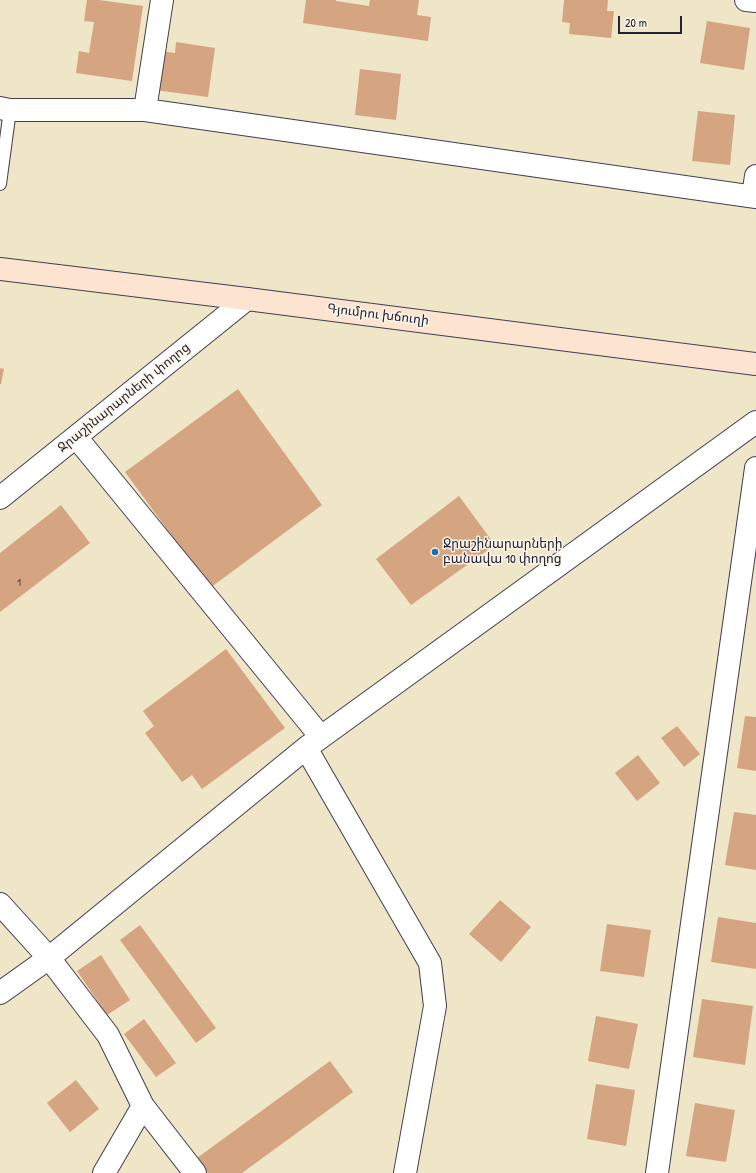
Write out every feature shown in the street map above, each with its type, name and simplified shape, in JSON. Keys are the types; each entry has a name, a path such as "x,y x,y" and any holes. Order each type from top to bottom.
{"main road":[{"name":"Գյումրու խճուղի","path":"0,269 756,364"}],"street":[{"path":"145,110 162,0"},
{"path":"746,0 756,1"},
{"path":"5,109 145,110 755,190"},
{"name":"Ջրաշինարարների փողոց","path":"0,498 247,299"},
{"path":"0,993 48,958 313,742 756,422"},
{"path":"76,437 313,742 430,963 435,1006 405,1173"},
{"path":"657,1173 756,468"},
{"path":"0,904 48,958 108,1035 143,1106 195,1173"},
{"path":"104,1173 143,1106"}],"lane":[{"path":"0,184 5,109"}],"building":[{"path":"87,0 99,0 143,6 132,81 76,73 79,51 89,53 94,22 84,21"},
{"path":"306,0 336,0 369,6 370,0 419,0 417,15 431,17 428,41 303,23"},
{"path":"564,0 608,0 607,11 614,11 611,38 569,34 570,23 562,22"},
{"path":"707,21 750,28 744,70 700,63"},
{"path":"176,42 215,48 208,97 155,90 161,51 175,53"},
{"path":"360,69 401,74 396,120 355,115"},
{"path":"698,111 735,115 730,165 692,161"},
{"path":"0,368 4,369 1,384 0,384"},
{"path":"238,389 322,505 210,588 125,472"},
{"name":"Ջրաշինարարների բանավա 10 փողոց","path":"459,496 495,545 411,605 376,559"},
{"path":"61,505 90,543 0,612 0,553"},
{"path":"226,649 285,728 202,789 192,775 182,782 145,733 154,726 143,711"},
{"path":"745,716 756,717 756,771 737,768"},
{"path":"677,726 700,754 684,767 661,738"},
{"path":"638,755 660,783 637,801 615,773"},
{"path":"734,812 756,815 756,870 725,865"},
{"path":"500,900 531,927 501,962 469,934"},
{"path":"718,917 756,923 756,969 711,962"},
{"path":"607,924 651,930 644,977 600,971"},
{"path":"140,925 216,1028 196,1043 120,940"},
{"path":"101,955 130,1000 107,1015 77,971"},
{"path":"702,999 753,1006 745,1065 693,1057"},
{"path":"596,1016 638,1024 629,1069 588,1061"},
{"path":"144,1019 176,1063 156,1077 124,1034"},
{"path":"330,1061 353,1092 242,1173 208,1173 197,1158"},
{"path":"76,1080 99,1109 70,1132 47,1103"},
{"path":"596,1084 635,1090 626,1146 587,1139"},
{"path":"695,1103 735,1110 726,1162 686,1156"}],"place":[{"name":"Ջրաշինարարների բանավա 10 փողոց","path":"435,552"}]}
